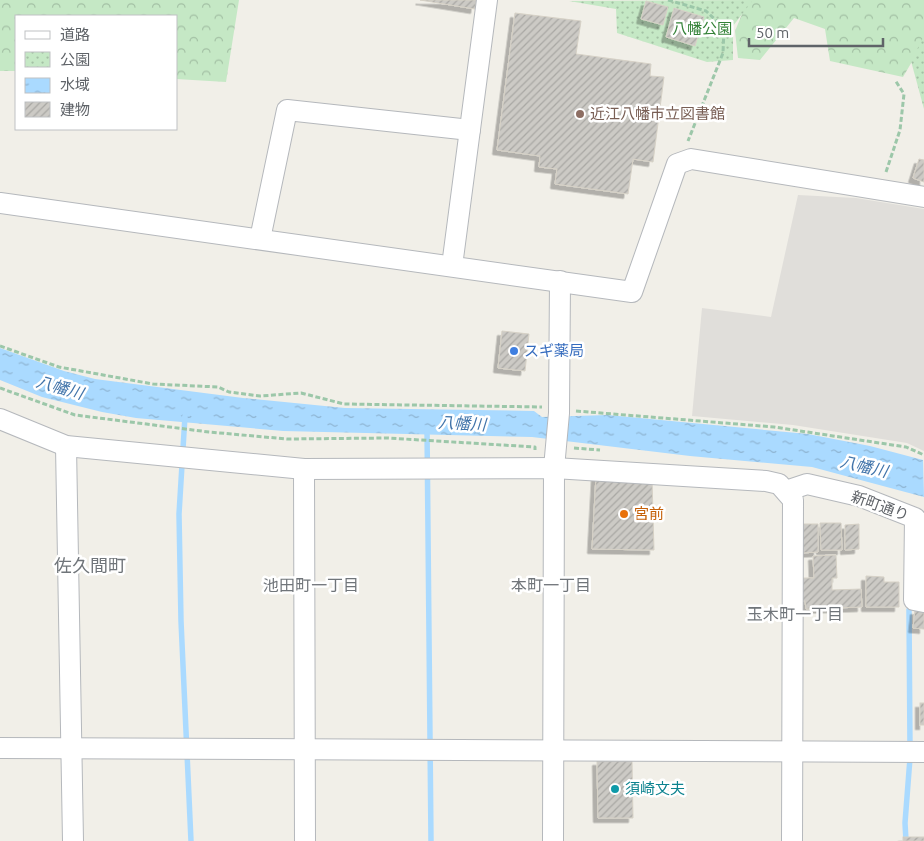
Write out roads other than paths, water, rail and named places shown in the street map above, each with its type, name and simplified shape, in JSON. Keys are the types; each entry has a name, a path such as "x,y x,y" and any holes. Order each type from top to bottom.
{"street":[{"path":"452,266 487,0"},
{"path":"260,239 287,110 470,130"},
{"path":"0,203 632,292 677,164 691,159 924,197"},
{"path":"553,841 554,468 559,410 560,282"},
{"path":"0,419 66,446 304,469 554,468 766,481 779,484 793,500 792,841"},
{"path":"66,446 72,841"},
{"path":"304,469 305,841"},
{"name":"新町通り","path":"786,491 807,484 859,496 915,518 914,600 924,602"},
{"path":"0,748 924,752"}],"water":[{"name":"八幡川","path":"0,348 64,371 95,379 243,398 345,408 534,411 542,417 608,415 808,434 870,446 923,460 924,497 812,467 690,456 532,437 283,431 136,418 102,412 42,397 0,380"}],"waterway":[{"path":"185,416 179,514 181,621 191,841"},
{"path":"427,428 431,841"},
{"path":"909,610 910,749"},
{"path":"906,841 905,823 910,758"}],"place":[{"name":"近江八幡市立図書館","path":"580,114"},
{"name":"スギ薬局","path":"514,351"},
{"name":"宮前","path":"624,514"},
{"name":"須崎文夫","path":"615,789"}],"district":[{"name":"佐久間町","path":"90,566"},
{"name":"池田町一丁目","path":"311,585"},
{"name":"本町一丁目","path":"551,585"},
{"name":"玉木町一丁目","path":"795,614"}],"park label":[{"name":"八幡公園","path":"702,29"}]}
